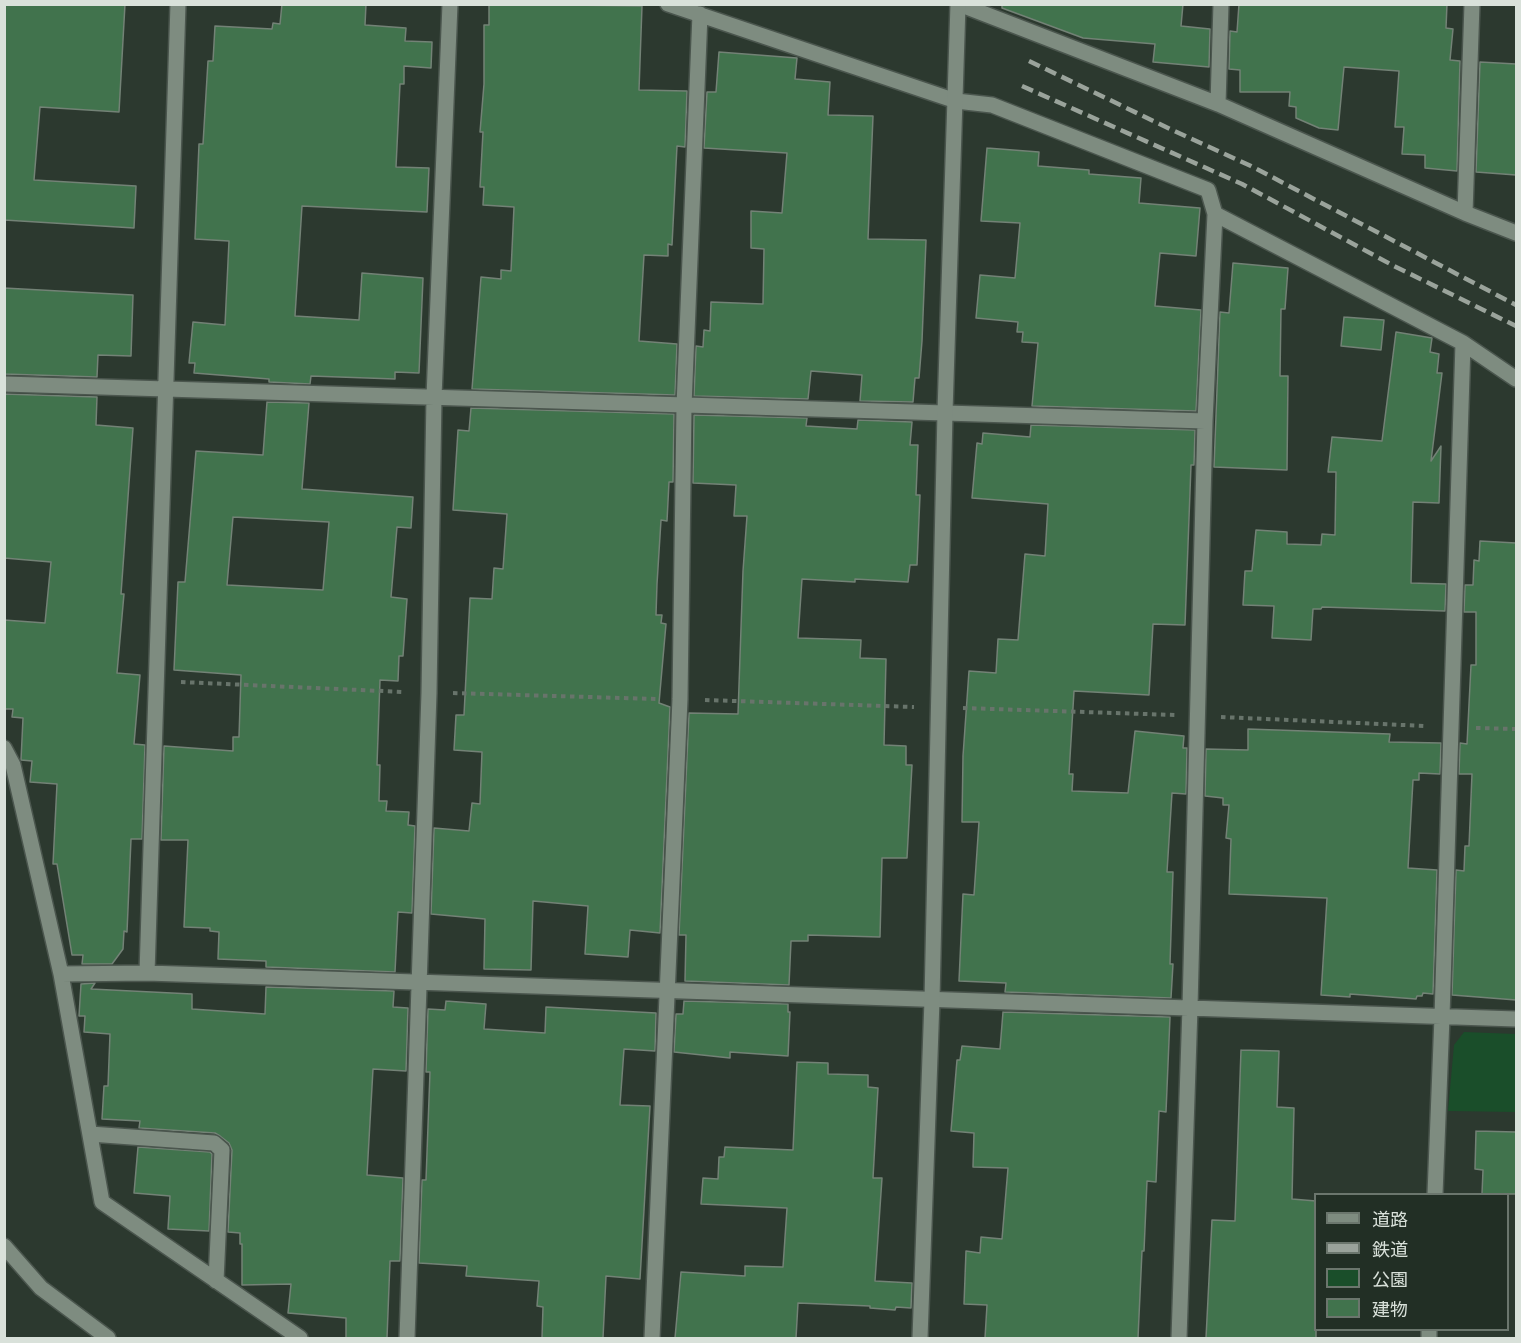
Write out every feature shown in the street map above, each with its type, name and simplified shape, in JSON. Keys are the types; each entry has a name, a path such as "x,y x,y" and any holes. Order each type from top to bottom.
{"street":[{"path":"147,973 178,4"},
{"path":"407,1338 429,693 434,398 450,4"},
{"path":"668,4 956,101 992,105 1208,190 1215,214 1205,421 1179,1338"},
{"path":"920,1338 932,1000 945,412 958,4 1218,104 1465,213 1516,233"},
{"path":"1218,104 1221,4"},
{"path":"1465,213 1472,4"},
{"path":"652,1338 680,699 684,406 700,14"},
{"path":"1215,214 1462,343 1516,379"},
{"path":"1435,1193 1462,343"},
{"path":"4,384 1205,421"},
{"path":"4,748 13,765 61,974 102,1202 300,1338"},
{"path":"61,974 147,973 1516,1019"},
{"path":"90,1134 214,1143 222,1150 216,1281"},
{"path":"4,1246 41,1288 108,1338"}],"path":[{"path":"156,681 429,693 938,707 1516,729"}],"green space":[{"path":"1464,1032 1516,1034 1516,1112 1448,1111 1454,1045"}],"building":[{"path":"4,4 125,4 119,112 40,107 34,180 136,186 134,228 4,220"},
{"path":"282,4 366,4 365,25 406,28 405,41 432,42 431,68 404,66 404,84 400,84 396,167 429,168 427,212 302,206 295,316 359,320 362,273 423,278 419,373 395,372 395,379 311,376 310,384 269,382 269,379 194,373 195,363 189,363 193,322 225,325 229,241 195,239 199,144 203,144 208,61 213,61 215,26 272,29 273,23 280,24"},
{"path":"489,4 642,6 639,90 687,91 685,147 677,146 672,245 668,244 668,256 644,255 639,341 677,344 675,395 472,389 481,277 501,279 501,270 511,271 514,207 483,205 484,187 480,187 484,25 489,25"},
{"path":"1002,4 1183,4 1181,26 1210,29 1209,67 1153,62 1155,44 1083,38 1002,8"},
{"path":"1239,4 1447,4 1446,28 1453,29 1450,60 1460,61 1457,171 1425,168 1425,155 1402,154 1404,127 1395,127 1399,71 1344,67 1338,130 1319,128 1296,118 1296,107 1289,106 1290,92 1240,92 1240,70 1229,69 1230,31 1237,32"},
{"path":"719,52 797,58 795,79 830,82 828,115 873,116 868,239 926,240 922,341 919,378 915,378 913,402 860,401 862,375 811,371 808,399 694,396 696,346 703,347 704,330 710,331 711,302 763,304 764,249 751,248 751,211 782,213 787,153 704,148 707,92 716,92"},
{"path":"1480,62 1516,64 1516,175 1476,172"},
{"path":"987,148 1039,152 1038,166 1089,170 1089,174 1141,178 1139,203 1200,208 1196,256 1160,253 1155,306 1201,310 1196,411 1032,406 1038,343 1022,342 1023,332 1017,332 1018,322 976,318 980,275 1015,278 1020,223 981,221"},
{"path":"1233,263 1288,268 1285,309 1281,309 1280,376 1288,376 1287,470 1214,467 1220,312 1229,313"},
{"path":"4,288 133,295 131,356 98,355 97,377 4,374"},
{"path":"1344,317 1384,320 1381,350 1341,346"},
{"path":"1396,332 1432,338 1430,352 1439,354 1437,373 1442,373 1431,461 1441,446 1439,503 1413,502 1411,583 1446,584 1445,611 1322,607 1313,609 1311,640 1272,638 1274,606 1243,605 1245,571 1252,571 1256,530 1287,532 1287,544 1321,545 1322,534 1335,535 1336,472 1328,472 1332,437 1382,441"},
{"path":"4,394 97,397 96,425 133,428 121,594 124,594 117,673 140,675 134,744 145,745 142,839 131,839 127,932 124,931 123,949 112,964 82,964 83,955 72,955 57,864 53,864 57,784 30,782 32,761 21,760 23,718 12,717 13,709 4,709 4,620 45,623 51,562 4,558"},
{"path":"267,402 309,403 302,489 413,497 411,528 397,527 391,597 407,599 403,656 399,656 398,681 380,680 377,765 380,765 379,801 387,801 386,811 409,812 408,825 415,826 412,913 398,912 395,972 266,967 266,961 218,959 219,932 210,931 210,928 184,927 188,840 161,840 164,746 233,751 233,737 239,737 241,675 174,670 178,582 185,582 196,451 263,455","holes":["233,517 329,522 323,590 227,585"]},
{"path":"471,408 674,414 673,482 669,482 667,521 661,520 656,615 662,615 661,623 666,624 659,703 670,707 660,933 630,930 628,957 585,954 588,906 533,901 531,970 484,969 485,919 431,914 434,828 469,831 472,803 480,804 482,752 454,750 456,715 464,715 470,598 492,599 494,568 503,569 507,514 453,510 458,430 469,431"},
{"path":"694,415 807,418 806,426 857,429 858,420 912,422 910,445 918,445 916,495 920,495 917,565 910,565 908,582 802,579 798,638 861,640 860,658 886,659 884,745 906,746 906,765 912,765 907,858 882,858 880,937 808,935 808,941 791,941 789,985 685,981 686,935 679,935 689,713 738,714 747,516 734,516 736,485 693,483"},
{"path":"1031,425 1195,430 1194,465 1191,465 1185,625 1153,624 1149,695 1074,691 1069,774 1073,774 1072,791 1128,793 1135,731 1184,736 1183,748 1187,748 1186,794 1172,793 1167,872 1173,872 1171,998 1005,992 1006,983 959,981 963,894 974,895 979,822 962,822 963,756 969,671 996,673 998,639 1018,640 1025,554 1045,556 1048,504 972,498 977,443 982,444 983,433 1030,437"},
{"path":"1480,541 1516,543 1516,1000 1452,995 1456,870 1464,871 1465,846 1469,846 1472,774 1459,774 1460,743 1467,744 1471,665 1476,665 1476,612 1464,612 1465,585 1473,585 1474,560 1479,561"},
{"path":"1248,729 1390,734 1389,742 1441,743 1440,774 1419,773 1419,780 1413,780 1408,868 1437,870 1433,994 1423,993 1416,999 1350,994 1350,997 1321,995 1327,898 1229,894 1231,839 1226,838 1229,805 1223,805 1223,798 1205,796 1206,749 1248,750"},
{"path":"95,983 91,989 192,994 192,1009 265,1014 266,987 394,991 393,1007 408,1008 406,1071 373,1069 367,1175 403,1178 400,1261 390,1261 387,1338 346,1338 346,1318 288,1313 291,1284 242,1285 240,1233 228,1232 232,1150 229,1143 220,1136 215,1133 139,1128 140,1121 102,1119 104,1086 108,1086 110,1034 84,1032 85,1016 79,1016 81,984"},
{"path":"446,1001 486,1004 484,1029 545,1033 546,1007 656,1013 655,1051 624,1049 620,1105 650,1106 640,1279 606,1276 603,1338 542,1338 543,1307 537,1306 539,1281 466,1276 467,1266 419,1263 422,1180 426,1180 430,1072 426,1072 428,1009 445,1010"},
{"path":"684,1001 788,1004 788,1012 790,1012 788,1056 730,1052 730,1058 674,1052 676,1014 683,1014"},
{"path":"1003,1012 1170,1017 1166,1112 1159,1111 1156,1182 1147,1181 1138,1338 985,1338 987,1305 964,1304 966,1251 980,1253 981,1237 1002,1239 1008,1168 973,1167 974,1133 951,1131 957,1060 960,1060 962,1046 1000,1049"},
{"path":"1241,1050 1279,1051 1277,1107 1294,1108 1292,1199 1314,1201 1314,1331 1316,1331 1316,1338 1206,1338 1212,1220 1235,1221"},
{"path":"797,1062 828,1063 828,1074 868,1075 868,1087 878,1088 873,1178 882,1178 875,1281 912,1283 911,1308 896,1307 895,1310 870,1308 870,1306 798,1303 796,1338 675,1338 681,1272 745,1276 745,1266 783,1267 787,1208 701,1204 703,1178 718,1179 719,1157 724,1157 725,1147 793,1150"},
{"path":"1476,1131 1516,1132 1516,1194 1482,1193 1483,1170 1475,1169"},
{"path":"138,1147 210,1152 212,1154 209,1231 168,1229 170,1196 134,1193"}],"railway":[{"path":"1029,61 1251,166 1516,305"},
{"path":"1022,86 1242,184 1394,266 1516,326"}]}
